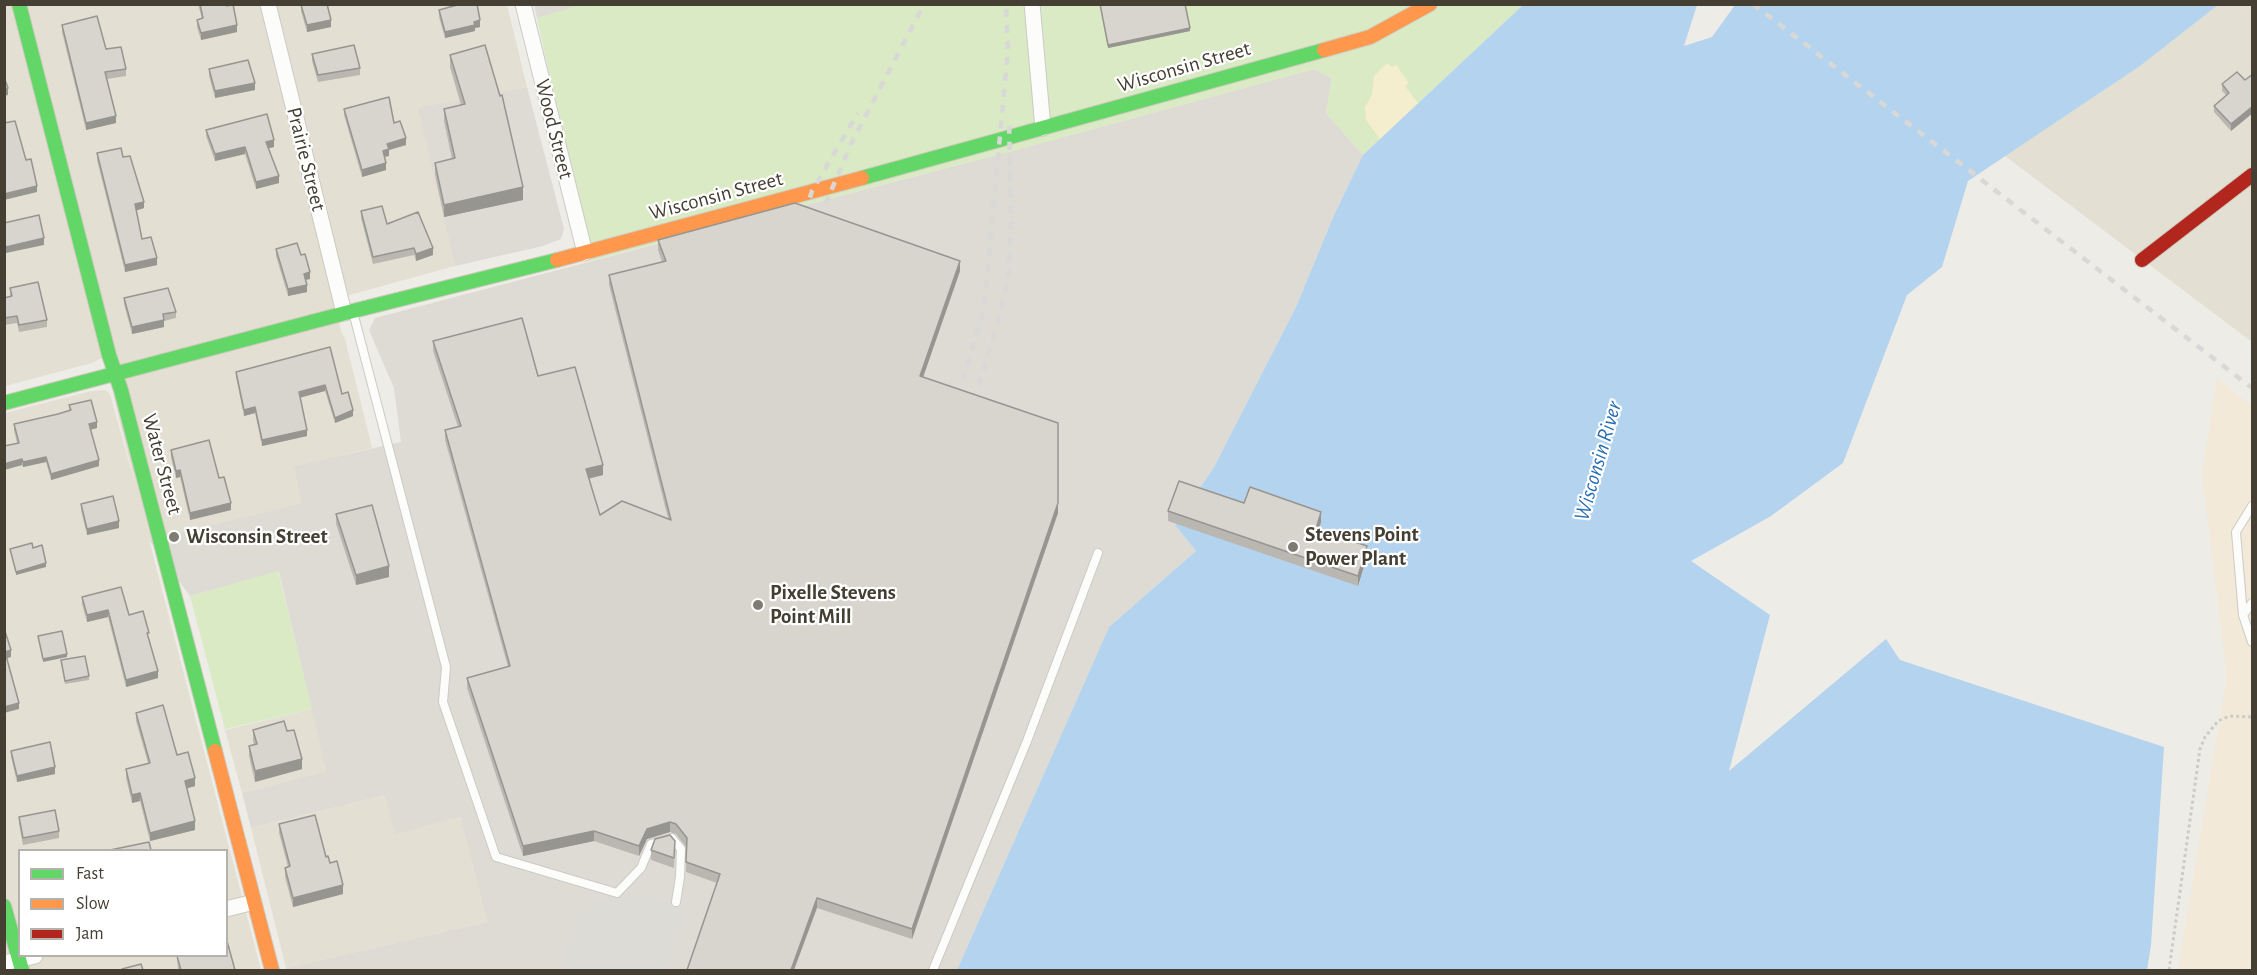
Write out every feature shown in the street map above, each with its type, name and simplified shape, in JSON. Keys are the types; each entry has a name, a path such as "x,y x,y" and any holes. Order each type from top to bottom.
{"street":[{"name":"Water Street","path":"19,4 106,344 126,406 272,970"},
{"name":"Prairie Street","path":"268,4 349,312"},
{"name":"Wood Street","path":"523,4 585,253"},
{"path":"1032,4 1043,128"},
{"name":"Wisconsin Street","path":"4,403 349,312 585,253 1370,37 1430,4"},
{"path":"2142,260 2253,175"},
{"path":"228,908 254,902"},
{"path":"4,906 15,964 32,957"}],"lane":[{"path":"349,312 446,667 443,702 496,856 617,893 641,868 651,844 672,838 681,849 676,902"},
{"path":"2253,506 2236,532 2243,615 2253,642"},
{"path":"933,970 1028,741 1098,553"},
{"path":"2243,615 2253,603"}],"path":[{"path":"2169,970 2200,749 2205,737 2218,721 2229,716 2253,717"}],"shaded area":[{"path":"534,4 585,4 585,5 537,18"},
{"path":"5,5 507,5 527,87 419,109 455,266 335,299 341,332 345,339 372,448 295,466 303,503 149,540 261,970 5,970 5,413 91,391 106,390 110,394 136,488 104,357 92,363 5,386"},
{"path":"2218,5 2252,5 2252,342 2005,156 2140,66"},
{"path":"1314,69 1332,78 1326,113 1363,155 1334,215 1296,307 1214,467 1175,525 1196,551 1109,627 957,970 287,970 286,968 487,922 460,817 395,834 385,795 251,828 242,793 326,771 279,572 190,596 149,540 302,503 294,466 401,442 394,388 369,330 375,318"},
{"path":"527,87 564,229 561,239 543,246 455,266 418,108"},
{"path":"2217,378 2252,406 2252,970 2178,970 2227,677 2202,474"},
{"path":"312,709 326,771 242,793 225,730"},
{"path":"385,795 460,817 487,922 286,968 251,828"},
{"path":"617,893 676,902 683,922 667,970 562,970 582,912"}],"green space":[{"path":"585,4 1523,5 1363,155 1326,113 1332,78 1314,69 590,261 537,18"},
{"path":"278,571 312,709 225,729 190,596"}],"sand":[{"path":"1387,63 1392,67 1396,65 1409,83 1405,86 1418,103 1380,139 1366,120 1365,107 1372,95 1374,76"}],"water":[{"name":"Wisconsin River","path":"1523,5 1697,5 1684,46 1712,37 1735,5 2218,5 2140,66 1968,181 1942,267 1907,295 1843,463 1771,516 1691,561 1770,615 1729,771 1886,639 1900,660 2164,747 2151,945 2147,970 957,970 1109,627 1196,551 1175,525 1214,467 1296,307 1334,215 1363,155"}],"building":[{"path":"200,4 227,4 227,6 233,4 237,25 201,33 197,20 203,18"},
{"path":"327,4 331,20 307,25 301,5"},
{"path":"461,4 477,4 480,20 474,22 475,25 445,32 439,10"},
{"path":"1100,4 1185,4 1190,28 1108,45"},
{"path":"97,16 106,49 121,47 126,69 105,72 116,116 86,123 62,25"},
{"path":"354,45 360,68 318,75 312,54"},
{"path":"485,45 500,96 502,95 523,187 444,205 435,163 455,158 444,109 465,104 450,55"},
{"path":"248,60 255,83 215,91 209,69"},
{"path":"2237,72 2245,80 2253,74 2253,106 2231,124 2214,106 2229,93 2222,84"},
{"path":"4,77 8,88 4,89"},
{"path":"389,97 394,123 400,121 406,138 387,144 389,149 383,151 386,163 362,170 344,109"},
{"path":"267,114 274,140 266,142 279,176 256,182 245,147 215,154 206,130"},
{"path":"15,121 26,160 31,159 37,186 4,194 4,123"},
{"path":"121,148 123,157 130,156 144,202 135,204 142,239 151,237 157,258 125,265 97,153"},
{"name":"Pixelle Stevens Point Mill","path":"795,203 960,261 920,376 1058,423 1058,503 912,929 817,898 791,970 687,970 720,874 686,862 687,838 676,824 670,822 647,829 639,846 594,831 523,846 467,678 510,666 445,430 461,426 433,341 522,318 538,376 575,367 603,465 586,469 600,515 622,501 671,520 609,275 666,261 658,240"},
{"path":"382,206 387,224 418,212 433,248 416,254 414,248 373,257 361,211"},
{"path":"39,215 44,238 6,247 4,223"},
{"path":"297,243 301,255 305,254 310,272 304,274 307,285 288,289 276,249"},
{"path":"38,282 47,320 19,325 17,316 4,318 4,298 12,296 10,288"},
{"path":"168,288 176,312 163,314 164,320 132,327 124,298"},
{"path":"330,347 342,394 348,392 353,410 335,418 325,385 299,392 307,430 262,440 255,407 244,410 236,372"},
{"path":"91,400 97,422 89,424 99,460 51,474 46,457 23,462 22,459 4,464 4,446 19,443 14,424 71,410 69,405"},
{"path":"209,440 219,478 224,477 231,503 190,513 180,470 176,471 171,450"},
{"name":"Stevens Point Power Plant","path":"1179,481 1244,503 1250,487 1321,512 1316,529 1367,546 1358,576 1168,511"},
{"path":"113,496 119,521 87,529 81,504"},
{"path":"372,505 389,566 356,575 336,514"},
{"path":"32,543 33,548 42,545 46,563 16,572 10,549"},
{"path":"121,587 129,615 143,611 158,671 126,680 108,610 87,615 82,597"},
{"path":"4,628 11,650 5,652 19,703 4,707"},
{"path":"62,631 67,654 43,659 38,636"},
{"path":"85,656 89,676 65,681 61,660"},
{"path":"163,705 177,755 188,752 195,778 185,781 195,821 150,833 140,793 132,795 126,769 150,763 136,713"},
{"path":"284,721 287,731 294,730 302,759 255,771 249,746 257,744 253,730"},
{"path":"50,742 55,767 17,776 11,751"},
{"path":"55,810 59,831 23,838 19,817"},
{"path":"315,815 326,857 328,856 330,863 337,861 343,885 293,898 285,868 290,866 279,824"},
{"path":"670,835 675,841 674,858 651,850 655,839"},
{"path":"149,842 151,849 115,849"},
{"path":"228,945 235,970 181,970 177,957 228,957"},
{"path":"141,964 143,970 122,970 122,969"}],"railway":[{"path":"819,219 852,142 924,4"},
{"path":"958,396 984,309 1008,49 1006,4"},
{"path":"1753,4 2252,388"},
{"path":"805,213 812,191 858,113"},
{"path":"974,401 1001,312 1009,270 1011,222 1009,118"}],"traffic: fast":[{"path":"19,4 109,355 121,390 215,751"},
{"path":"862,178 1324,50"},
{"path":"4,403 557,260"},
{"path":"4,906 18,956"},
{"path":"18,957 22,970"}],"traffic: slow":[{"path":"1324,50 1370,37 1430,4"},
{"path":"557,260 862,178"},
{"path":"215,751 272,970"}],"traffic: jam":[{"path":"2142,260 2252,175"}],"place":[{"name":"Wisconsin Street","path":"174,537"},
{"name":"Stevens Point Power Plant","path":"1293,547"},
{"name":"Pixelle Stevens Point Mill","path":"758,605"}]}
